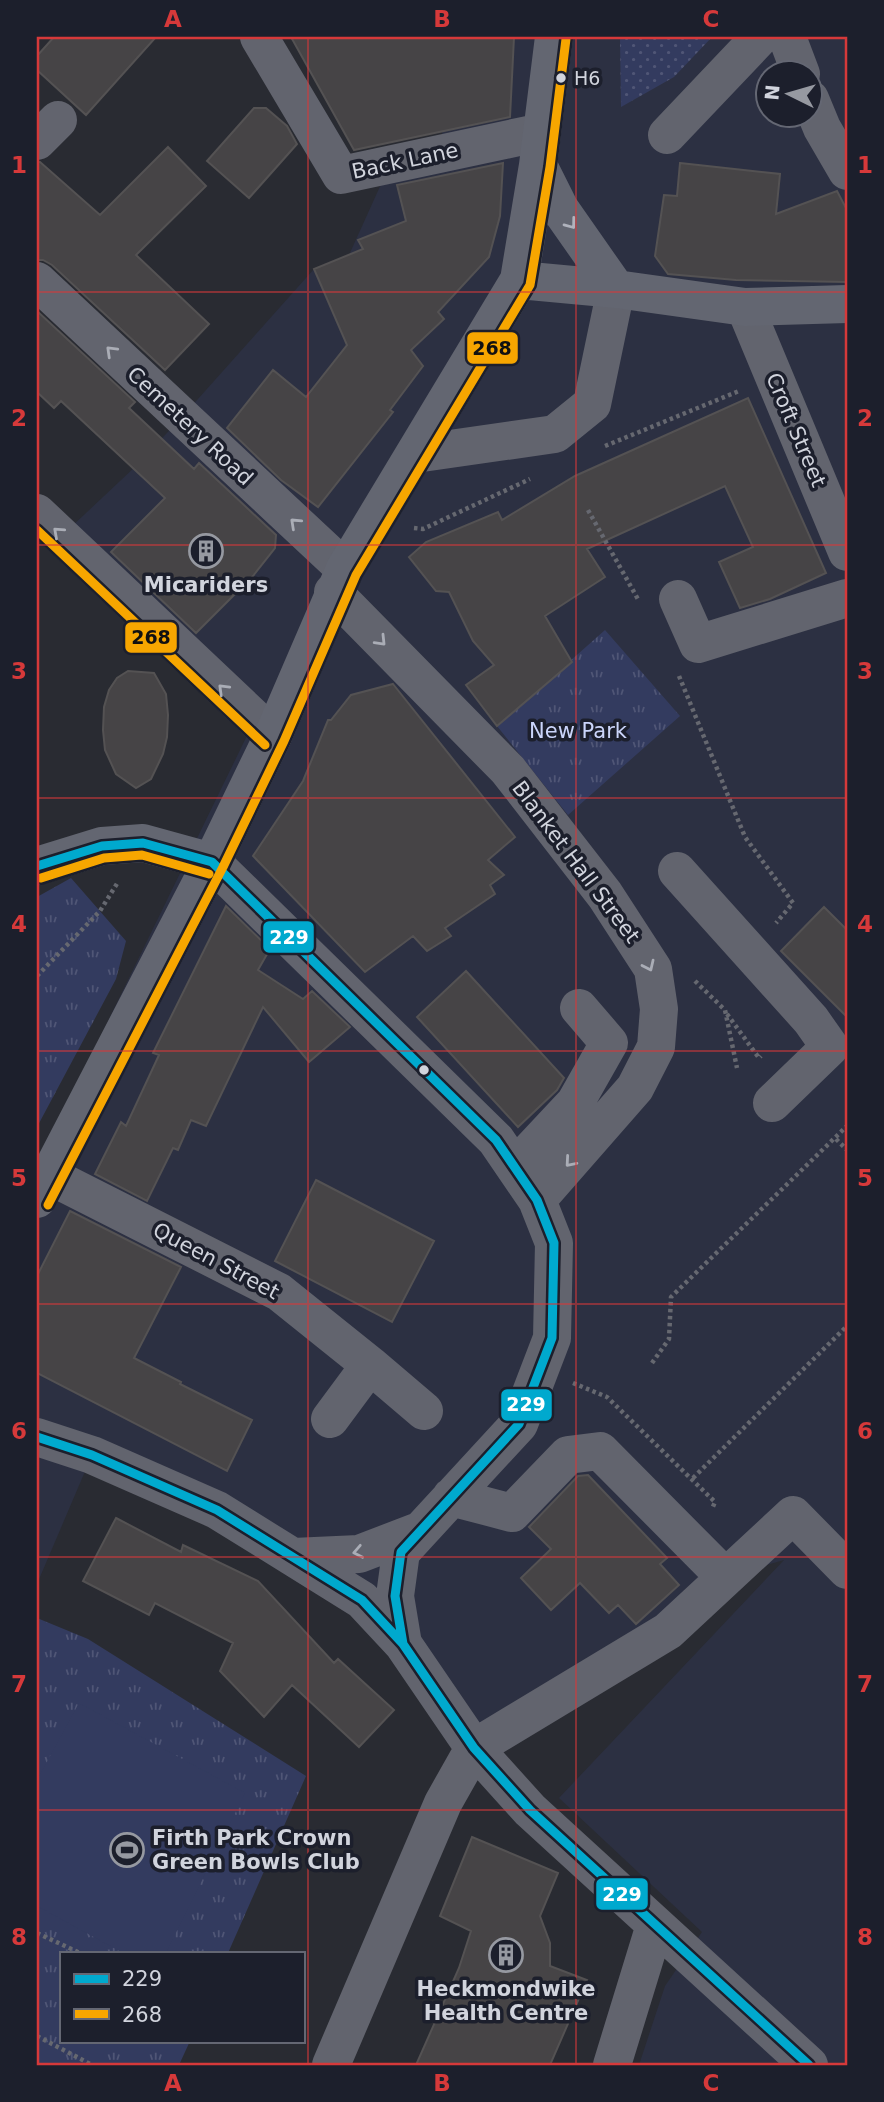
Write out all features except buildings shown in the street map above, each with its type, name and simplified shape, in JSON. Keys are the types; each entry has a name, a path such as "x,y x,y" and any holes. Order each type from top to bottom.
{"main road":[{"path":"43,1188 212,862 273,736 339,581 519,279 554,37"},
{"path":"540,148 560,209 616,289"},
{"path":"519,279 745,307 847,304"},
{"path":"37,866 102,846 143,843 212,862"}],"street":[{"name":"Back Lane","path":"259,37 341,175 540,148"},
{"path":"667,135 760,37"},
{"path":"787,37 796,60"},
{"path":"823,130 847,171"},
{"name":"Cemetery Road","path":"37,281 339,581"},
{"path":"415,454 555,435 592,404 616,289"},
{"name":"Croft Street","path":"745,307 847,552"},
{"path":"37,513 273,736"},
{"name":"Blanket Hall Street","path":"339,581 508,770 606,895 653,969 659,1009 656,1047 651,1057 635,1088 537,1200"},
{"path":"660,602 698,644 847,598"},
{"path":"212,862 496,1140 537,1200 554,1243 552,1338 519,1424 401,1552 395,1596 402,1644"},
{"path":"677,871 811,1020 830,1047 772,1103"},
{"path":"516,1166 575,1103 610,1043 579,1008"},
{"name":"Queen Street","path":"43,1188 279,1292 424,1411"},
{"path":"330,1419 370,1365"},
{"path":"37,1437 92,1455 217,1510 362,1600 402,1644 474,1748 530,1810 809,2065"},
{"path":"451,1497 512,1513 568,1455 600,1451 725,1577"},
{"path":"331,2065 443,1804 474,1748 668,1631 793,1515 847,1570"},
{"path":"293,1557 359,1554 419,1531"},
{"path":"612,2065 655,1925"}],"path":[{"path":"602,447 774,377"},
{"path":"372,524 423,530 542,473"},
{"path":"588,510 660,602"},
{"path":"679,676 745,837 793,903 768,933"},
{"path":"37,976 100,911 143,843"},
{"path":"652,1363 669,1339 671,1297 847,1126"},
{"path":"836,1139 847,1150"},
{"path":"693,1478 847,1326"},
{"path":"37,1933 78,1952"},
{"path":"37,2036 92,2065"}],"shaded area":[{"path":"443,37 847,37 847,2065 639,2065 665,1986 702,1932 559,1798 784,1560 725,1577 474,1748 403,1644 92,1455 37,1584 37,1167 259,711 69,529 136,466 314,269 349,255 382,182 442,142"}],"green space":[{"path":"620,37 712,37 674,77 621,107"},
{"name":"New Park","path":"605,630 680,716 568,815 497,726"},
{"path":"71,878 126,941 116,979 37,1127 37,897"},
{"path":"37,1618 88,1639 306,1776 228,1952 60,1952 60,2042 190,2042 179,2065 37,2065"},
{"name":"Firth Park Crown Green Bowls Club","path":"79,1703 245,1793 166,1952 121,1952 37,1906 37,1780"}],"transit line":[{"name":"268","path":"48,1205 223,867 284,741 356,575 530,285 550,167 566,39"},
{"name":"268","path":"37,530 265,745"},
{"name":"229","path":"37,866 102,846 143,843 212,862 496,1140 537,1200 554,1243 552,1338 519,1424 401,1552 395,1596 403,1644"},
{"name":"268","path":"41,878 104,858 142,855 209,874"},
{"name":"229","path":"37,1437 92,1455 217,1510 362,1600 403,1644 474,1748 530,1810 809,2065"}],"place":[{"name":"H6","path":"561,78"},
{"name":"Micariders","path":"206,551"},
{"name":"Firth Park Crown Green Bowls Club","path":"127,1850"},
{"name":"Heckmondwike Health Centre","path":"506,1955"}]}
